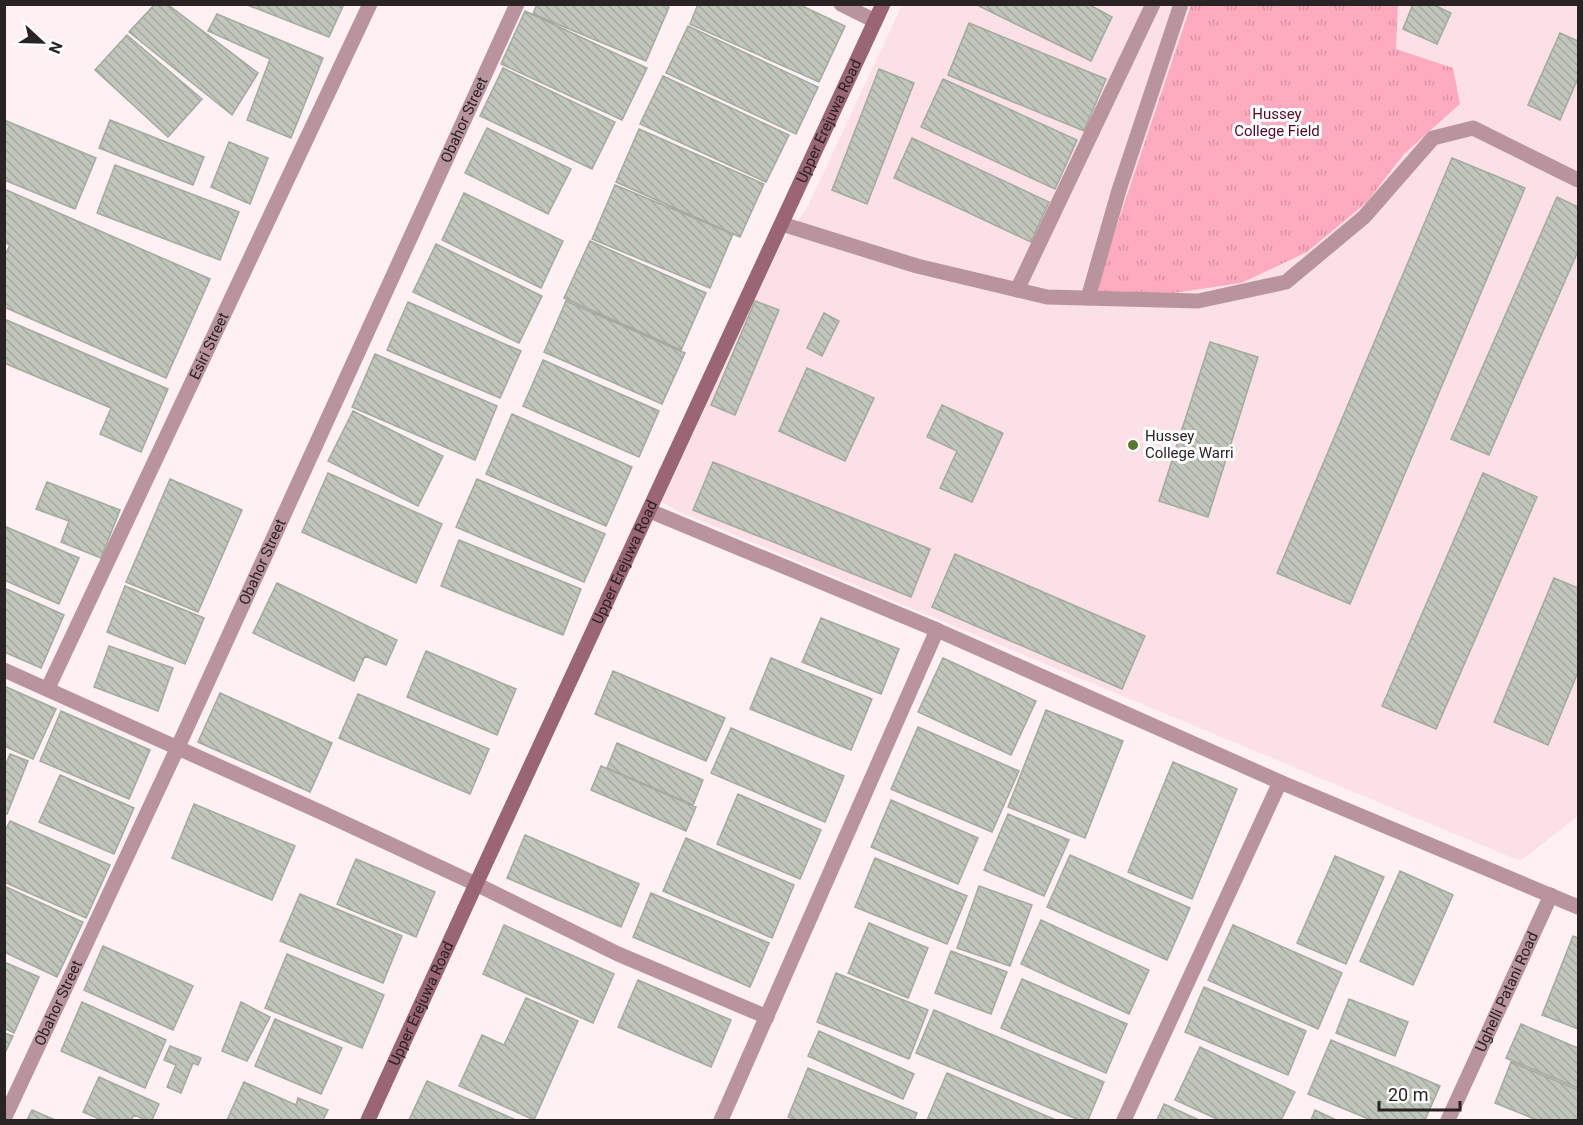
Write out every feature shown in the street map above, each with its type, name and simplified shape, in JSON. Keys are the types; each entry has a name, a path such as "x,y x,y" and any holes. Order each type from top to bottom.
{"street":[{"name":"Esiri Street","path":"48,688 370,4"},
{"name":"Obahor Street","path":"4,1119 177,749 517,4"},
{"path":"841,4 875,21"},
{"name":"Upper Erejuwa Road","path":"368,1120 883,4"},
{"path":"1017,290 1153,4"},
{"path":"1088,298 1119,190 1181,4"},
{"path":"782,224 917,266 1047,297 1198,301 1286,282 1364,217 1432,138 1473,128 1578,180"},
{"path":"650,511 937,630 1280,782 1578,907"},
{"path":"721,1120 937,630"},
{"path":"4,670 325,814 476,884 618,954 767,1017"},
{"path":"1124,1120 1280,782"},
{"name":"Ughelli Patani Road","path":"1448,1120 1551,895"}],"shaded area":[{"name":"Hussey College Warri","path":"902,5 1578,5 1578,816 1520,861 677,511 661,501 778,248 807,208"}],"green space":[{"name":"Hussey College Field","path":"1191,5 1398,5 1396,49 1453,68 1460,104 1404,154 1367,202 1307,252 1241,283 1174,293 1094,293"}],"building":[{"path":"155,4 167,4 258,73 232,115 129,32"},
{"path":"245,4 344,4 329,37"},
{"path":"537,4 663,4 669,7 646,61 533,14"},
{"path":"698,4 798,4 845,26 819,82 690,24"},
{"path":"1088,4 1112,17 1091,61 977,5"},
{"path":"1413,4 1432,4 1451,13 1437,44 1403,29"},
{"path":"525,11 647,68 622,120 501,64"},
{"path":"217,14 323,58 291,138 247,120 270,59 208,31"},
{"path":"969,23 1106,79 1084,131 948,75"},
{"path":"688,26 818,87 796,134 666,73"},
{"path":"1560,33 1578,41 1578,78 1560,120 1528,105"},
{"path":"127,35 202,99 168,137 95,70"},
{"path":"503,68 615,122 592,169 480,116"},
{"path":"879,69 914,83 867,204 832,190"},
{"path":"663,76 789,135 766,182 640,124"},
{"path":"943,79 1077,140 1055,189 921,127"},
{"path":"4,120 96,158 75,209 4,180"},
{"path":"110,120 204,157 193,185 99,148"},
{"path":"487,128 571,169 548,214 465,173"},
{"path":"639,129 764,184 740,237 616,182"},
{"path":"912,138 1049,202 1031,242 894,178"},
{"path":"229,142 268,158 250,204 211,187"},
{"path":"1452,158 1525,188 1350,604 1277,573"},
{"path":"115,165 239,212 220,260 97,213"},
{"path":"615,185 733,234 710,288 592,239"},
{"path":"4,189 210,279 166,378 4,307 4,257 10,245 4,242"},
{"path":"464,193 563,241 541,288 442,240"},
{"path":"1557,197 1578,207 1578,251 1489,455 1451,439"},
{"path":"590,241 706,293 681,350 564,298"},
{"path":"436,244 542,296 519,343 413,292"},
{"path":"566,301 685,353 662,404 544,352"},
{"path":"755,301 779,310 735,415 711,405"},
{"path":"408,302 521,351 500,398 387,350"},
{"path":"824,313 839,321 822,356 807,348"},
{"path":"4,319 168,389 141,452 100,434 111,408 4,363"},
{"path":"1210,342 1258,357 1208,517 1159,501"},
{"path":"375,354 497,406 475,460 352,407"},
{"path":"543,360 659,411 639,457 523,406"},
{"path":"807,368 874,398 845,461 779,431"},
{"path":"942,405 1003,433 972,502 940,488 957,451 927,437"},
{"path":"353,411 443,456 418,506 328,461"},
{"path":"512,414 632,467 606,526 486,474"},
{"path":"713,462 930,549 911,597 693,510"},
{"path":"328,473 442,524 416,583 302,532"},
{"path":"1483,473 1537,497 1436,729 1382,706"},
{"path":"170,479 242,510 198,612 126,582"},
{"path":"477,479 605,534 584,582 456,527"},
{"path":"47,482 120,510 101,558 61,542 69,521 36,509"},
{"path":"4,526 79,558 59,604 4,580"},
{"path":"459,540 581,589 563,635 441,586"},
{"path":"955,554 1145,636 1122,689 932,607"},
{"path":"1554,578 1578,588 1578,672 1548,745 1494,722"},
{"path":"277,583 397,640 386,665 365,656 354,681 253,633"},
{"path":"125,586 204,618 185,664 107,632"},
{"path":"4,588 64,615 41,668 4,652"},
{"path":"821,618 899,649 881,694 802,662"},
{"path":"109,646 173,668 158,711 94,687"},
{"path":"426,651 516,689 497,735 407,697"},
{"path":"771,658 872,699 851,750 750,709"},
{"path":"943,658 1036,701 1011,755 918,712"},
{"path":"613,671 725,718 706,761 595,714"},
{"path":"4,686 56,709 33,759 4,746"},
{"path":"220,693 332,743 310,792 198,742"},
{"path":"358,694 489,749 470,794 339,738"},
{"path":"1046,710 1123,741 1085,838 1008,807"},
{"path":"61,711 150,750 129,799 40,761"},
{"path":"918,727 1019,771 992,832 891,789"},
{"path":"731,728 844,776 825,822 711,773"},
{"path":"617,743 703,780 693,805 607,768"},
{"path":"10,754 28,761 7,814 4,813 4,769"},
{"path":"1173,762 1237,789 1192,899 1128,872"},
{"path":"601,766 696,807 686,831 591,790"},
{"path":"60,775 134,808 114,854 39,822"},
{"path":"738,794 821,830 800,879 717,844"},
{"path":"891,800 978,838 958,884 871,847"},
{"path":"194,804 295,846 272,900 172,858"},
{"path":"1008,814 1069,840 1044,896 984,870"},
{"path":"10,821 110,865 86,918 4,882 4,833"},
{"path":"525,835 639,884 621,927 507,878"},
{"path":"686,838 794,885 772,938 663,891"},
{"path":"1070,855 1190,908 1167,960 1047,907"},
{"path":"1335,856 1384,877 1346,964 1297,943"},
{"path":"875,858 967,896 947,944 855,907"},
{"path":"356,859 435,892 416,937 337,904"},
{"path":"1400,871 1453,895 1413,985 1360,961"},
{"path":"4,886 83,922 57,977 4,952"},
{"path":"979,886 1032,905 1010,966 957,948"},
{"path":"651,893 769,943 750,987 633,937"},
{"path":"300,894 402,936 383,983 280,941"},
{"path":"1041,920 1149,970 1129,1014 1021,964"},
{"path":"869,923 928,948 908,998 848,973"},
{"path":"504,925 614,974 593,1023 483,974"},
{"path":"1233,925 1342,973 1318,1029 1208,980"},
{"path":"1573,936 1578,938 1578,1029 1542,1015"},
{"path":"103,946 193,986 173,1030 84,990"},
{"path":"951,951 1007,972 991,1014 935,993"},
{"path":"287,954 384,995 362,1048 265,1008"},
{"path":"4,962 39,977 14,1033 4,1028"},
{"path":"836,973 928,1010 909,1059 817,1022"},
{"path":"1022,979 1127,1024 1106,1073 1001,1028"},
{"path":"638,980 731,1020 711,1067 618,1027"},
{"path":"1204,987 1306,1031 1288,1075 1185,1032"},
{"path":"526,998 578,1021 534,1120 459,1086 482,1035 504,1045"},
{"path":"1349,999 1408,1022 1395,1056 1336,1033"},
{"path":"82,1002 166,1040 145,1088 61,1051"},
{"path":"241,1002 270,1017 247,1061 222,1051"},
{"path":"934,1010 1104,1082 1088,1120 1079,1120 916,1053"},
{"path":"275,1019 342,1048 321,1094 255,1066"},
{"path":"1521,1024 1578,1048 1578,1088 1506,1058"},
{"path":"819,1031 914,1074 903,1099 808,1056"},
{"path":"4,1033 13,1036 4,1055"},
{"path":"1331,1040 1440,1086 1425,1120 1371,1120 1308,1094"},
{"path":"170,1046 201,1058 198,1065 193,1063 181,1093 167,1087 176,1065 164,1060"},
{"path":"1200,1047 1295,1092 1281,1120 1219,1120 1175,1100"},
{"path":"1511,1062 1578,1090 1578,1120 1537,1120 1495,1103"},
{"path":"808,1068 917,1113 914,1120 797,1120 788,1117"},
{"path":"947,1073 1056,1120 927,1120"},
{"path":"99,1077 159,1104 152,1120 134,1115 131,1120 102,1120 83,1112"},
{"path":"427,1081 516,1120 409,1120"},
{"path":"244,1082 296,1105 298,1098 328,1110 323,1120 227,1120"},
{"path":"1164,1104 1199,1120 1157,1120"},
{"path":"32,1110 55,1120 27,1120"},
{"path":"1315,1110 1336,1120 1311,1120"}],"place":[{"name":"Hussey College Warri","path":"1133,445"}]}
